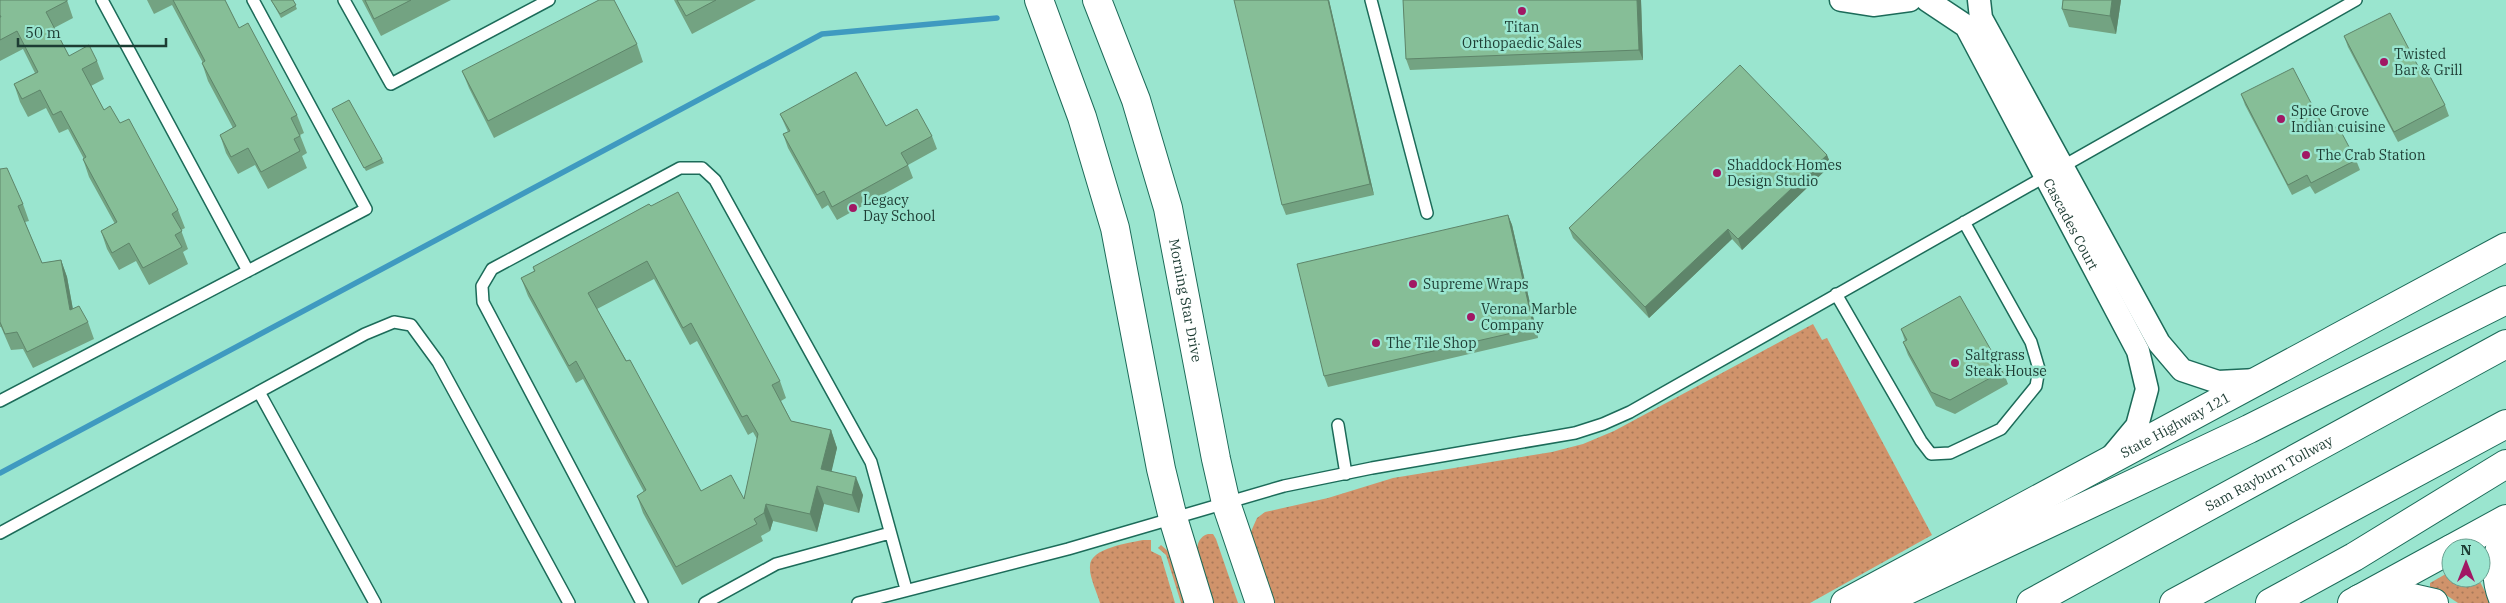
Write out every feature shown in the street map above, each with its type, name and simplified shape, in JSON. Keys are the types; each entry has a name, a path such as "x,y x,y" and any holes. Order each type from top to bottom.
{"main road":[{"path":"1040,0 1082,117 1114,228 1161,468 1173,518 1199,603"},
{"name":"Morning Star Drive","path":"1097,0 1136,100 1168,208 1226,503 1260,603"},
{"name":"State Highway 121","path":"1845,603 2106,465 2506,248"},
{"path":"1880,603 2250,429 2506,300"},
{"name":"Sam Rayburn Tollway","path":"2031,603 2506,344"},
{"path":"2174,603 2506,424"},
{"path":"2270,603 2354,557 2506,464"},
{"path":"2471,538 2506,519"},
{"path":"2505,603 2496,574 2501,542 2506,535"},
{"path":"2355,601 2441,554"},
{"path":"2355,601 2412,598 2434,603"}],"street":[{"path":"1841,0 1873,5 1910,0"},
{"name":"Cascades Court","path":"1927,0 1966,26 2159,343 2182,370 2218,382 2261,380"},
{"name":"Cascades Court","path":"1979,0 1981,18 2138,351 2147,389 2137,426 2106,465"}],"lane":[{"path":"102,0 248,270"},
{"path":"0,401 366,209 253,0"},
{"path":"344,0 390,84 549,0"},
{"path":"1372,0 1427,212"},
{"path":"858,603 906,589 1068,549 1284,486 1575,433 1603,424 1630,412 2356,0"},
{"path":"642,603 483,302 482,286 492,269 680,168 702,168 715,180 871,462 906,589"},
{"path":"1836,294 1921,441 1931,454 1950,453 2001,429 2036,386 2039,369 2031,342 1964,222"},
{"path":"0,533 372,331 394,322 411,325 438,362 569,603"},
{"path":"259,392 375,603"},
{"path":"1338,426 1346,474"},
{"path":"705,603 776,564 890,533"}],"shaded area":[{"path":"1813,324 1822,340 1827,338 1932,535 1810,603 1271,603 1249,536 1257,518 1265,512 1328,498 1393,478 1552,452 1583,444 1614,431"},
{"path":"1208,534 1213,534 1216,539 1238,603 1211,603 1197,554 1201,538"},
{"path":"1151,540 1151,551 1161,556 1175,603 1100,603 1091,575 1090,566 1092,560 1096,555 1111,547"},
{"path":"1161,545 1170,553 1187,603 1181,603 1166,555 1158,548"},
{"path":"2441,577 2441,588 2483,588 2491,603 2458,603 2446,595 2430,589 2430,583"}],"building":[{"path":"0,0 67,0 46,12 69,56 89,45 97,61 82,69 104,110 110,106 120,123 129,119 178,210 172,214 182,231 175,235 182,247 143,268 129,243 112,253 101,231 117,222 83,159 86,157 61,111 53,115 40,90 22,99 14,84 38,72 17,31 0,40"},
{"path":"173,0 225,0 239,28 248,23 297,115 291,118 300,136 294,139 300,151 261,172 248,148 231,157 220,135 236,126 202,63 205,61"},
{"path":"271,0 293,0 296,5 280,14"},
{"path":"365,0 411,0 374,19"},
{"path":"599,0 614,0 637,44 488,121 462,71"},
{"path":"677,0 716,0 686,16"},
{"path":"1234,0 1328,0 1370,184 1282,205"},
{"path":"1403,0 1637,0 1639,50 1406,59"},
{"path":"2063,0 2112,0 2110,16 2062,9"},
{"path":"2390,13 2419,68 2424,65 2445,105 2394,132 2344,36"},
{"path":"1740,65 1827,155 1738,239 1728,229 1645,307 1569,228"},
{"path":"2293,68 2326,132 2338,126 2356,160 2311,183 2307,175 2288,185 2241,94"},
{"path":"856,72 886,126 917,109 932,136 901,153 908,165 832,207 824,191 817,195 783,134 790,131 780,114"},
{"path":"349,100 382,159 364,168 332,109"},
{"path":"7,168 23,204 18,206 42,263 61,260 70,310 79,306 88,322 27,352 17,332 5,334 0,322 0,169"},
{"path":"678,192 780,381 772,385 791,421 831,430 821,469 856,477 852,495 817,486 810,514 766,504 764,513 754,519 757,524 676,567 637,496 646,490 576,361 569,366 521,278 535,271 533,267 649,204 651,206","holes":["647,261 683,328 691,323 742,417 747,415 758,434 744,499 731,475 701,491 630,360 626,361 588,293"]},
{"path":"1508,215 1534,328 1324,376 1297,264"},
{"path":"1960,296 2003,371 1950,400 1931,392 1903,342 1907,340 1901,329"}],"waterway":[{"path":"0,473 822,34 997,18"}],"place":[{"name":"Titan Orthopaedic Sales","path":"1522,11"},
{"name":"Twisted Bar & Grill","path":"2384,62"},
{"name":"Spice Grove Indian cuisine","path":"2281,119"},
{"name":"The Crab Station","path":"2306,155"},
{"name":"Shaddock Homes Design Studio","path":"1717,173"},
{"name":"Legacy Day School","path":"853,208"},
{"name":"Supreme Wraps","path":"1413,284"},
{"name":"Verona Marble Company","path":"1471,317"},
{"name":"The Tile Shop","path":"1376,343"},
{"name":"Saltgrass Steak House","path":"1955,363"}]}
